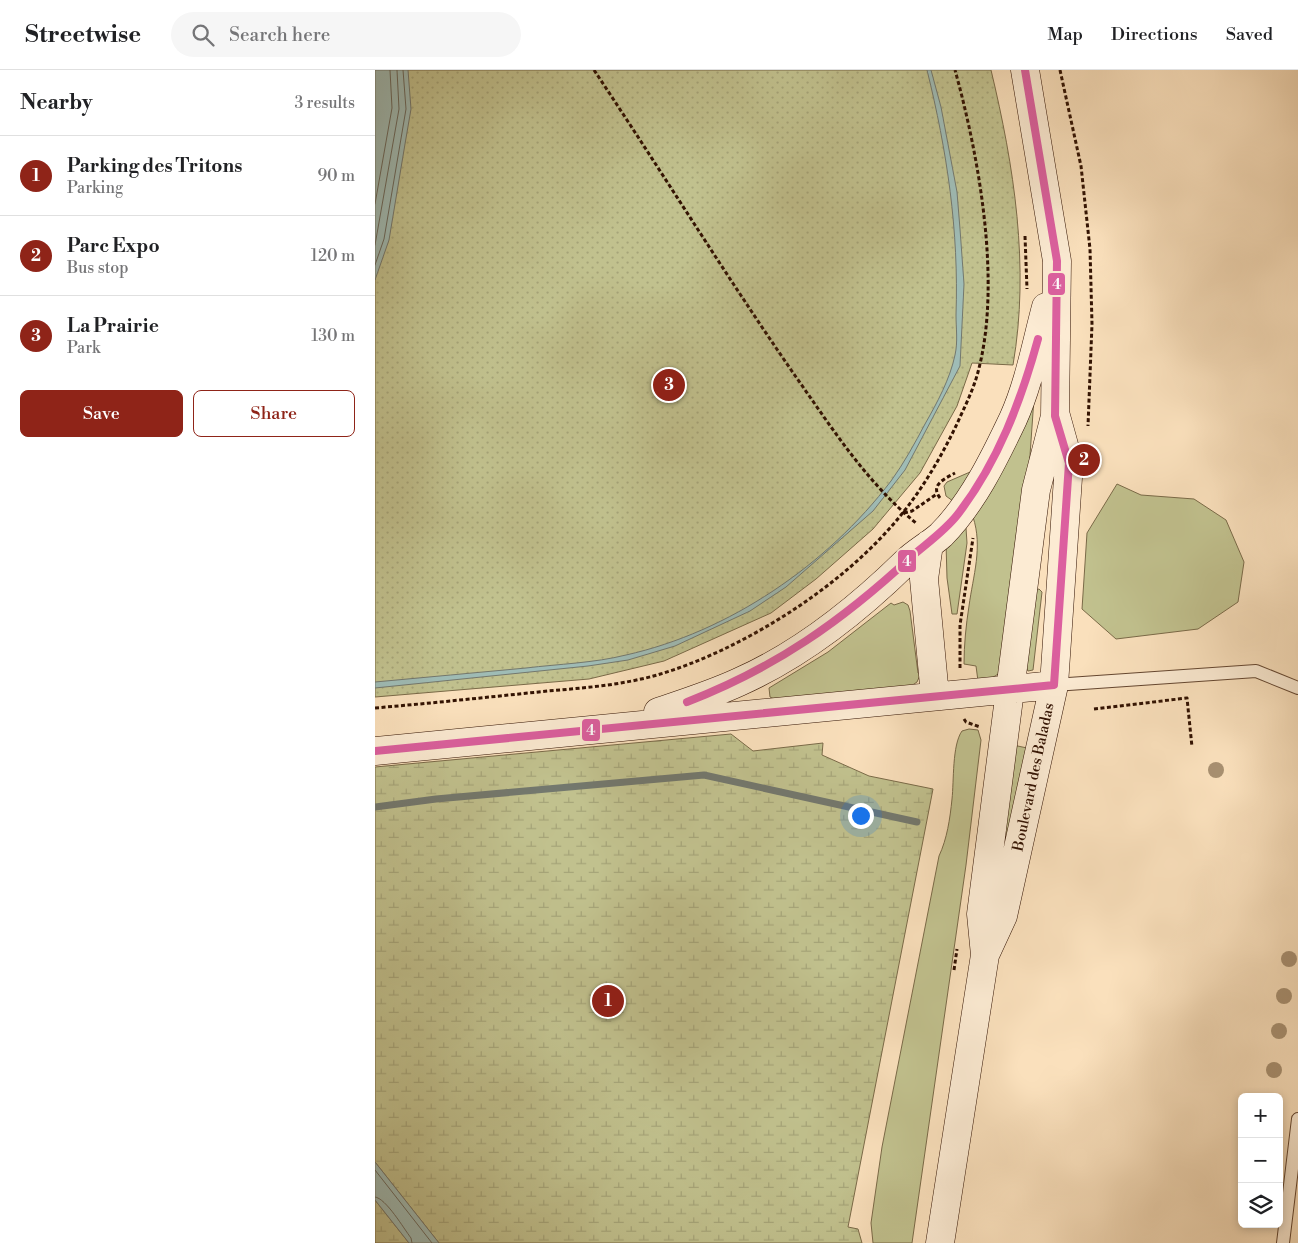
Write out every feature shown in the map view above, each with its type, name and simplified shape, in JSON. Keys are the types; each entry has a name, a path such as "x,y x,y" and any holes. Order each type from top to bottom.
{"main road":[{"name":"Boulevard des Baladas","path":"940,1243 985,955 981,914 1036,490 1055,416 1057,261 1025,70"},
{"path":"619,726 720,690 783,658 846,616 907,561 929,544 959,513 989,465 1013,418 1033,358 1057,261"},
{"name":"Boulevard des Baladas","path":"985,955 1003,916 1054,685 1069,463 1055,416"},
{"path":"1036,490 1051,562 1039,670 1054,685"},
{"path":"929,544 924,579 935,696"},
{"path":"375,751 1054,685"}],"lane":[{"path":"1054,685 1256,670 1298,688"},
{"path":"1283,1243 1298,1119"}],"path":[{"path":"594,70 747,306 845,446 873,482 903,513"},
{"path":"375,708 608,685 657,675 742,639 792,612 846,570 903,513 942,455 969,398 978,372 985,338 987,295 983,212 955,70"},
{"path":"1060,70 1081,166 1090,249 1092,324 1088,426"},
{"path":"1024,229 1027,294"},
{"path":"903,513 912,510 937,494 937,485 942,480 957,473"},
{"path":"961,672 960,625 972,550 972,533"},
{"path":"1094,709 1187,698 1192,747"},
{"path":"961,709 966,722 983,728"},
{"path":"953,980 959,941"}],"green space":[{"path":"375,70 991,70 1013,180 1020,254 1018,328 1013,365 972,363 957,406 920,473 873,529 816,579 771,613 664,661 589,679 375,697"},
{"path":"1034,398 1028,484 1000,673 990,679 978,681 976,666 964,664 966,628 977,550 976,528 973,517"},
{"path":"977,469 957,504 946,496 944,486 947,482"},
{"path":"1117,484 1141,495 1194,499 1226,520 1244,562 1238,602 1198,629 1116,639 1082,609 1087,533"},
{"path":"966,528 967,543 957,614 952,614 947,578 946,543"},
{"path":"1039,589 1042,592 1033,670 1028,671 1026,667 1035,590"},
{"path":"903,602 908,605 910,611 918,673 921,673 917,682 911,686 774,699 770,697 769,688 828,652 891,603 894,605"},
{"path":"969,729 978,730 981,740 966,865 912,1243 873,1243 871,1223 882,1147 939,856 949,821 957,745 962,731"},
{"path":"731,734 753,751 823,743 822,755 869,776 933,789 848,1227 858,1229 862,1243 439,1243 375,1162 375,767"},
{"path":"1013,745 1027,748 1003,856 997,854"},
{"path":"375,1200 409,1243 375,1243"}],"water":[{"path":"375,70 408,70 411,109 389,240 375,280"},
{"path":"927,70 931,70 941,107 957,192 964,284 960,366 905,470 873,511 786,587 750,611 675,646 628,660 588,666 375,688 375,682 602,660 664,644 702,630 738,612 773,591 806,567 865,512 891,481 913,446 943,391 956,350 956,253 950,191 946,161"},
{"path":"375,1162 439,1243 409,1243 375,1200"}],"waterway":[{"path":"375,807 436,799 704,775 917,822"}],"transit line":[{"name":"4","path":"375,751 1054,685 1069,463 1055,416 1057,261 1025,70"},
{"name":"4","path":"687,702 749,674 806,641 859,602 947,526 972,494 1007,430 1024,385 1038,339"}],"place":[{"name":"La Prairie","path":"669,385"},
{"name":"Parc Expo","path":"1084,460"},
{"name":"Parking des Tritons","path":"608,1001"}]}
